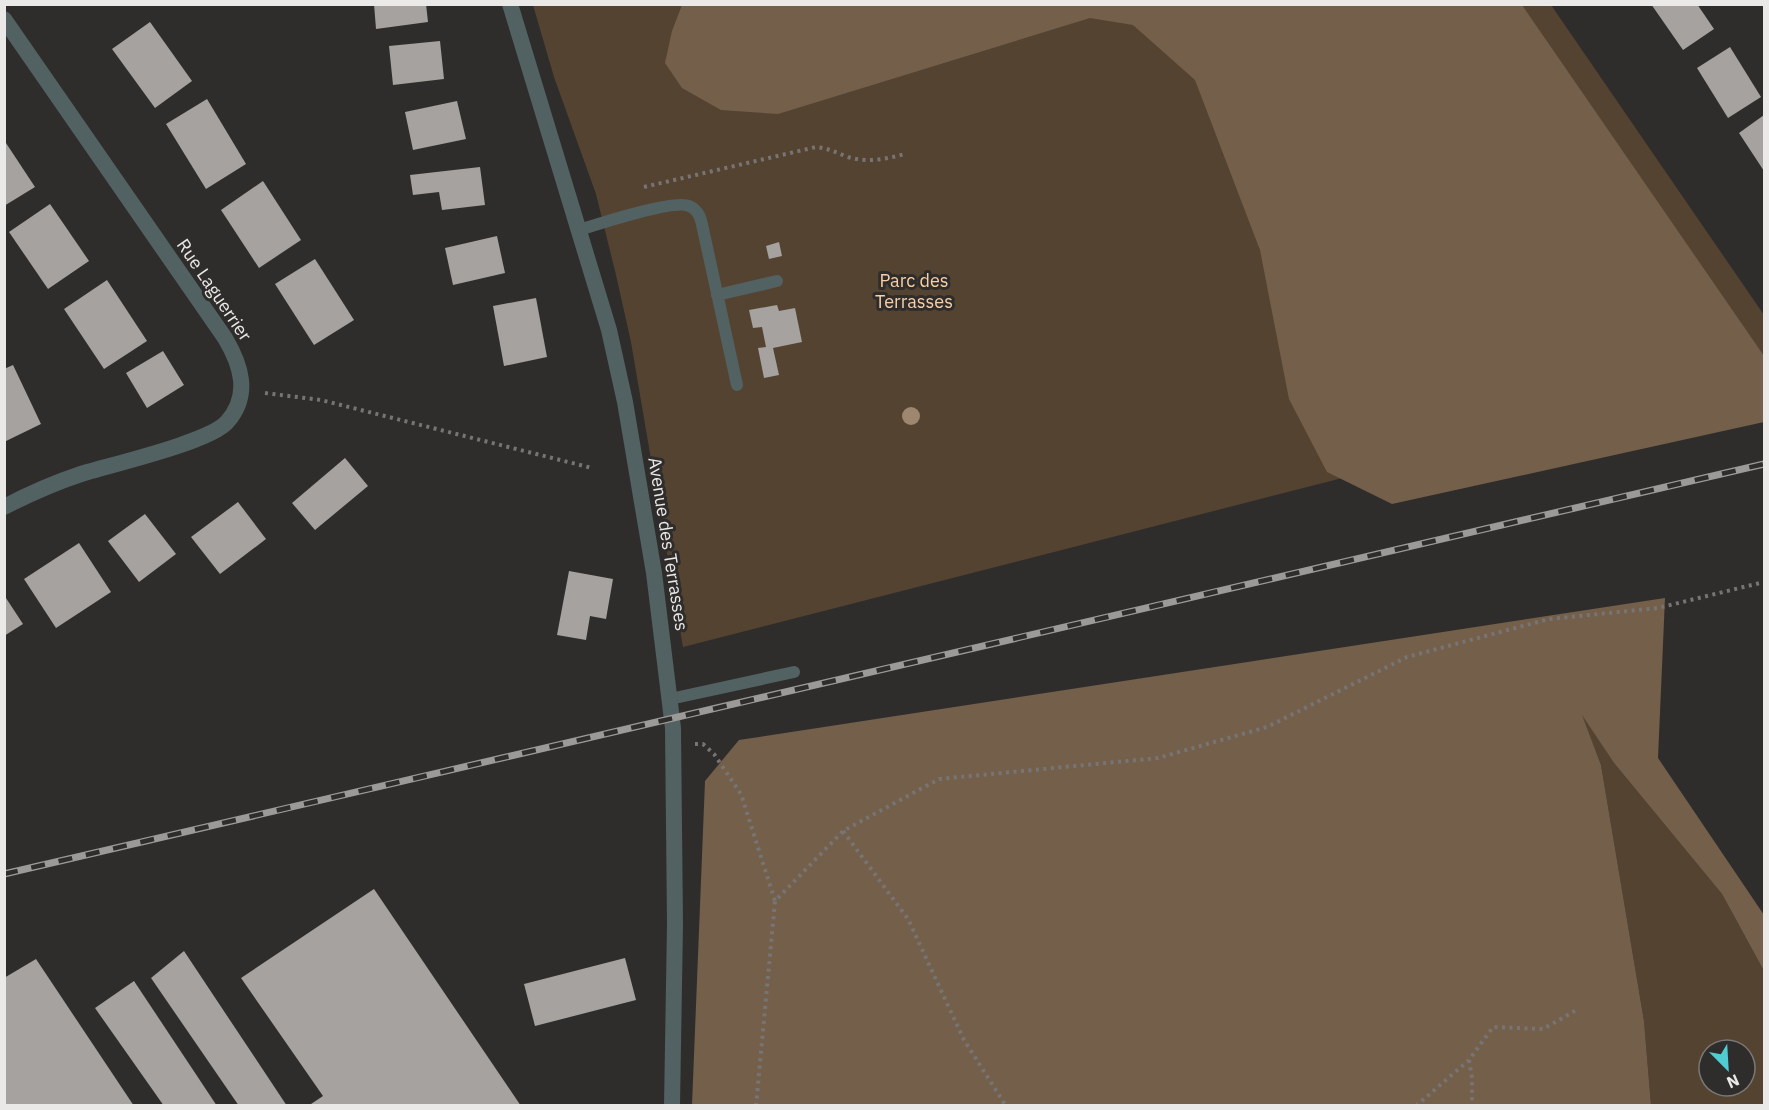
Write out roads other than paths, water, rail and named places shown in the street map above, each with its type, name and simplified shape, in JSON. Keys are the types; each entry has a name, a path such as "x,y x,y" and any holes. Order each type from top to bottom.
{"street":[{"name":"Avenue des Terrasses","path":"510,4 602,301 625,402 651,552 670,699 673,741 675,924 672,1106"},
{"name":"Rue Laguerrier","path":"4,19 225,338 239,366 241,388 232,417 217,431 195,440 78,475 34,492 4,507"}],"lane":[{"path":"579,230 679,204 691,206 700,217 736,385"},
{"path":"717,295 777,281"},
{"path":"670,699 794,672"}],"railway":[{"path":"4,874 1764,464"}],"park label":[{"name":"Parc des Terrasses","path":"914,291"}]}
